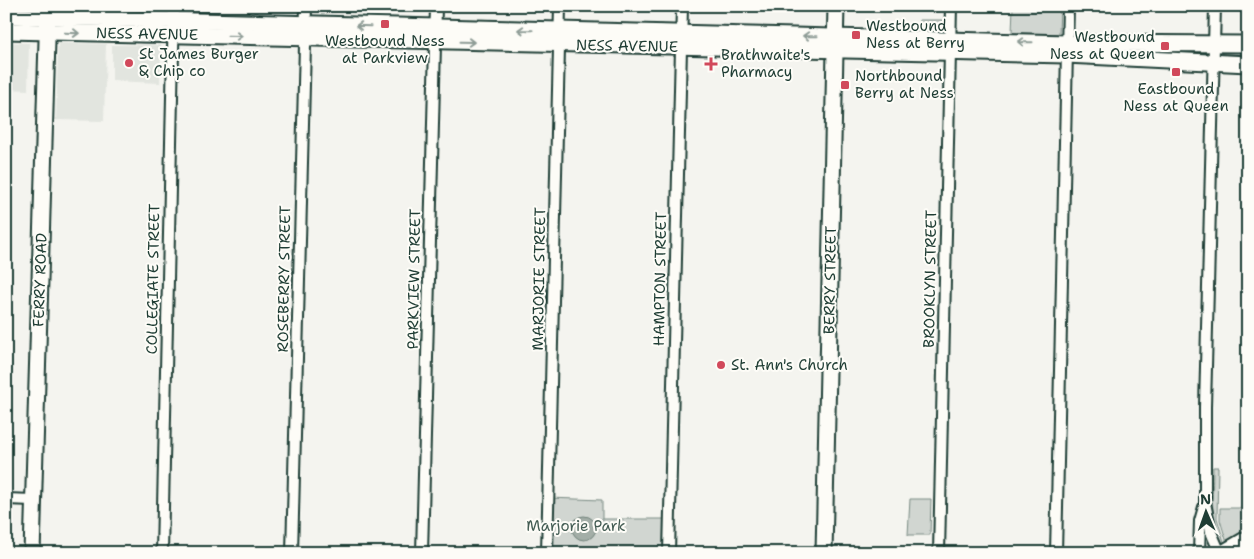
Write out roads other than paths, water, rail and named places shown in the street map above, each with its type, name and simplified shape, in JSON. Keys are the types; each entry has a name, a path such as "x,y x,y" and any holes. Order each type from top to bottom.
{"main road":[{"path":"12,16 34,6"},
{"name":"BERRY STREET","path":"824,553 836,6"},
{"name":"NESS AVENUE","path":"12,16 47,19 174,21 305,31 1066,49 1248,64"},
{"name":"NESS AVENUE","path":"6,31 47,19"},
{"name":"FERRY ROAD","path":"32,553 47,19"},
{"name":"NESS AVENUE","path":"1066,49 1143,44 1248,44"},
{"path":"1222,553 1248,539"}],"street":[{"name":"ROSEBERRY STREET","path":"292,553 306,6"},
{"name":"PARKVIEW STREET","path":"422,553 436,6"},
{"name":"MARJORIE STREET","path":"547,553 560,6"},
{"name":"HAMPTON STREET","path":"669,553 682,6"},
{"name":"BROOKLYN STREET","path":"939,553 952,6"},
{"path":"1056,553 1068,6"},
{"path":"1215,6 1205,407 1205,504 1211,532 1222,553"},
{"name":"COLLEGIATE STREET","path":"162,553 174,21"},
{"path":"6,500 33,500"},
{"path":"1199,553 1200,521 1205,504"}],"place":[{"name":"Westbound Ness at Parkview","path":"385,24"},
{"name":"Westbound Ness at Berry","path":"856,35"},
{"name":"Westbound Ness at Queen","path":"1165,46"},
{"name":"St James Burger & Chip co","path":"129,63"},
{"name":"Brathwaite's Pharmacy","path":"711,64"},
{"name":"Eastbound Ness at Queen","path":"1176,72"},
{"name":"Northbound Berry at Ness","path":"845,85"},
{"name":"St. Ann's Church","path":"721,365"}],"park label":[{"name":"Marjorie Park","path":"576,526"}]}
